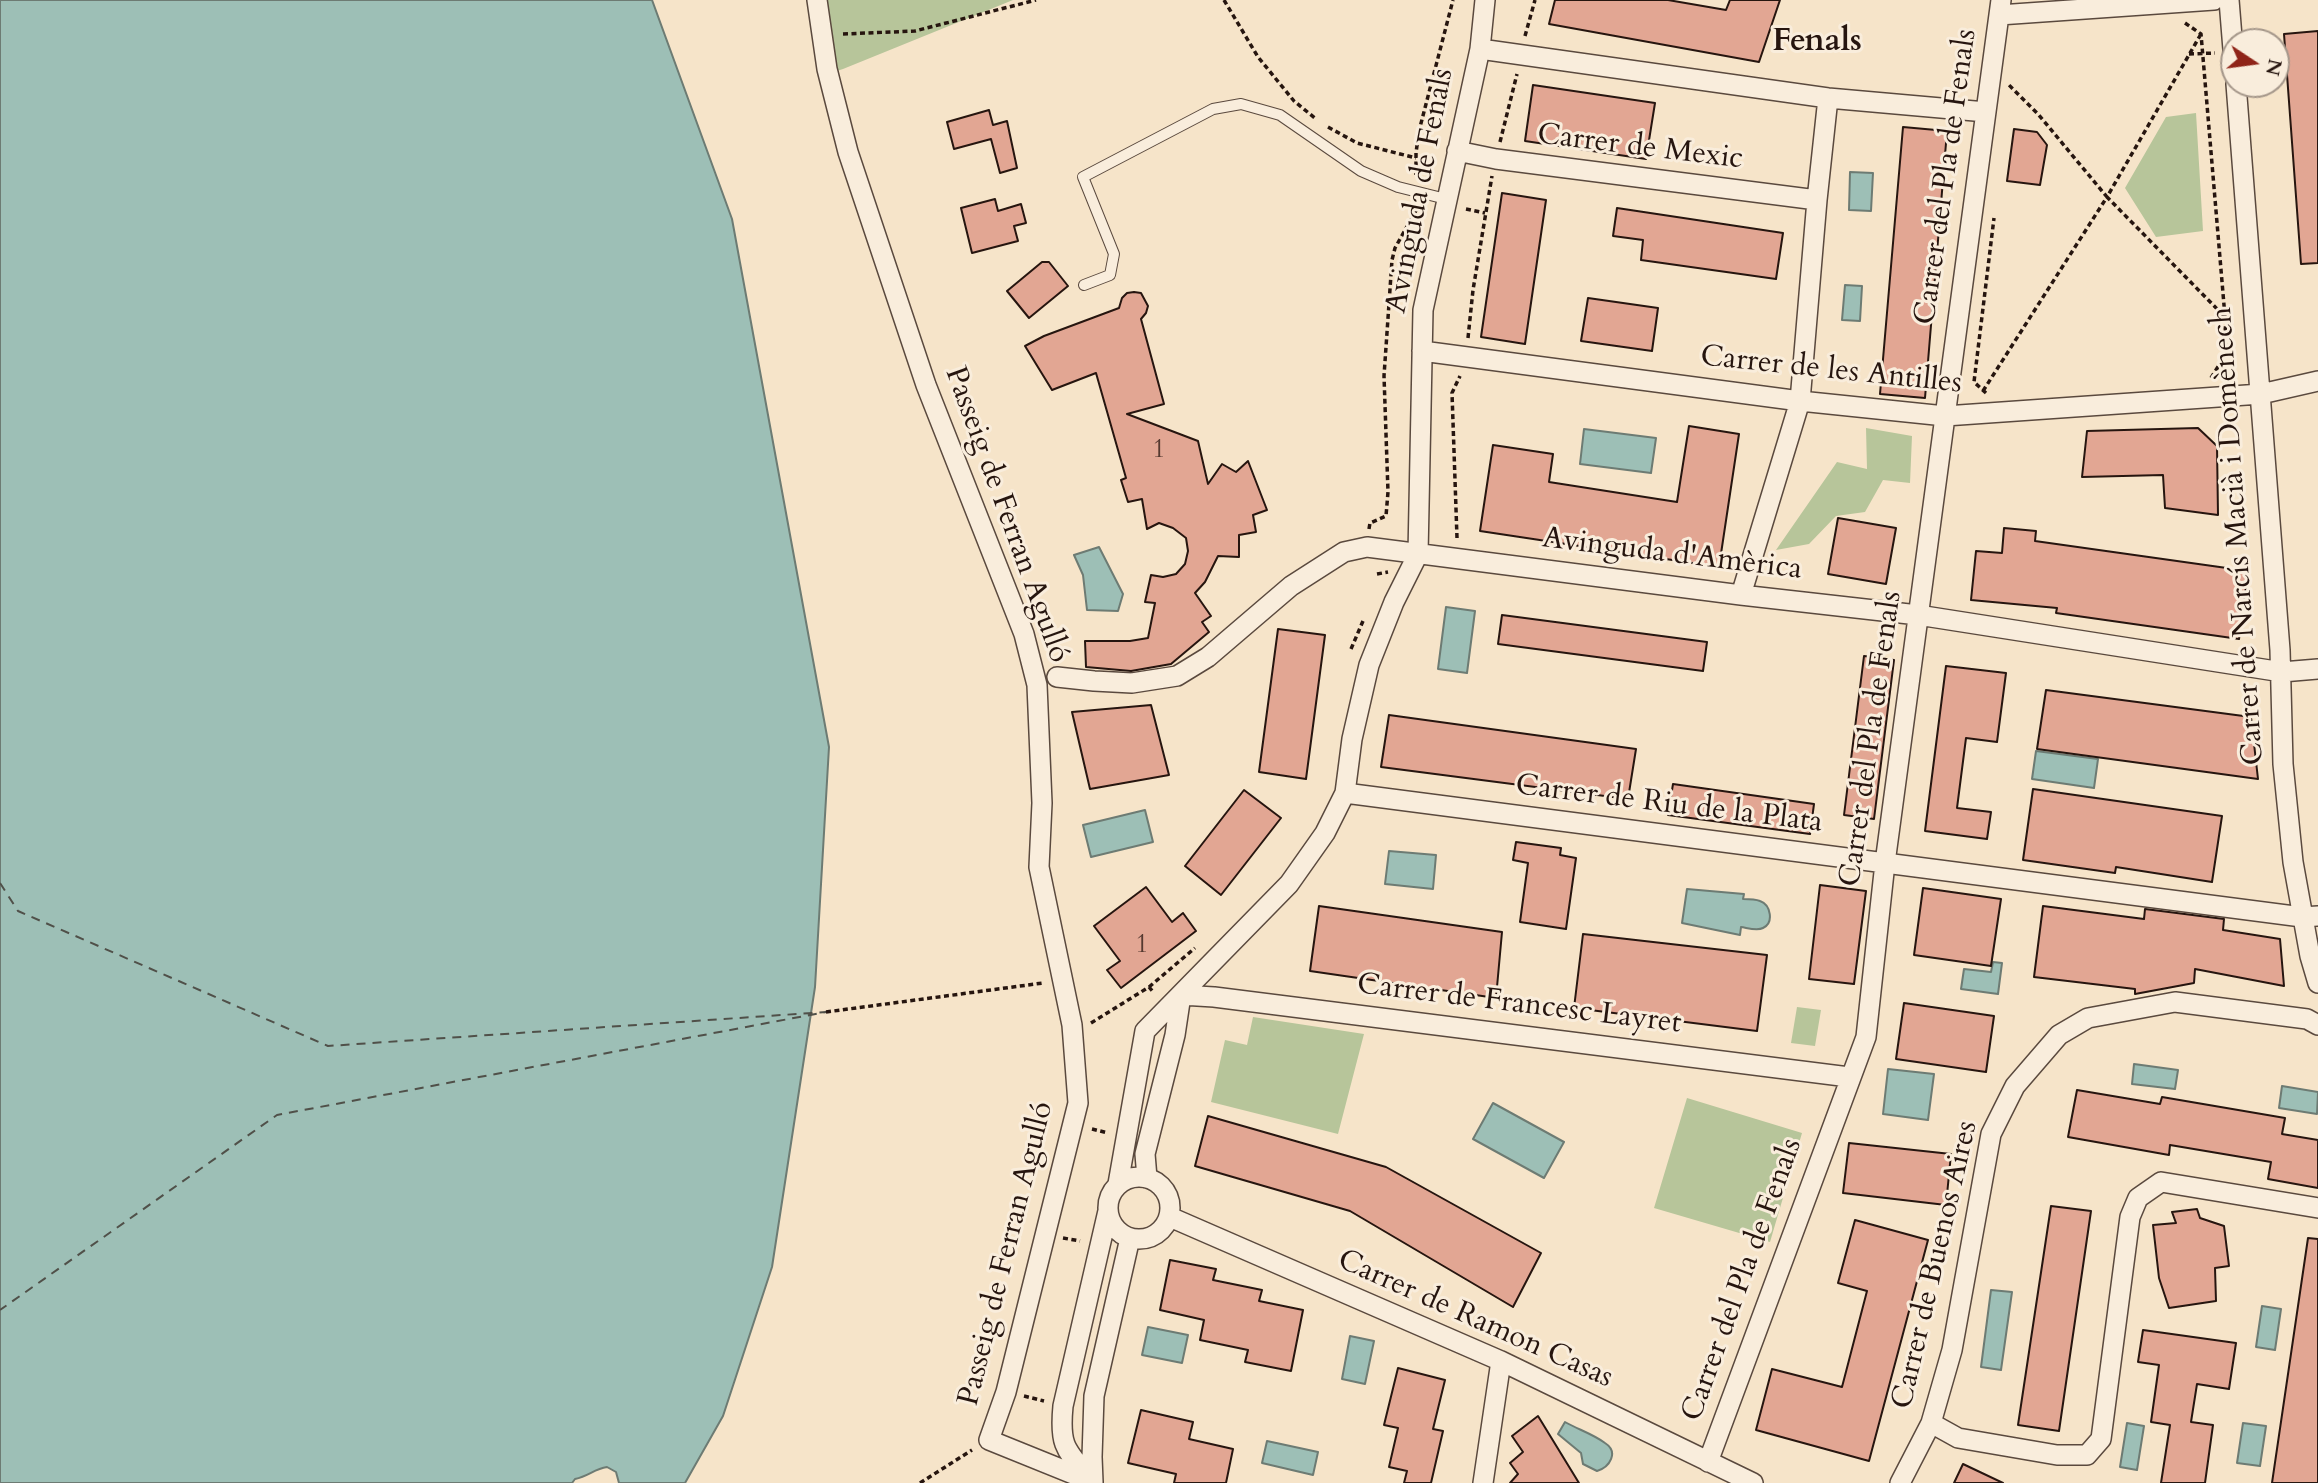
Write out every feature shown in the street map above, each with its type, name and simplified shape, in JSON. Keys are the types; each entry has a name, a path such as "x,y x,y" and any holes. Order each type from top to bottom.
{"street":[{"name":"Passeig de Ferran Agulló","path":"817,0 827,69 848,152 926,385 1024,634 1037,685 1042,803 1040,867 1073,1035 1077,1103 1006,1392 989,1440 1094,1483"},
{"name":"Avinguda de Fenals","path":"1480,50 1485,0"},
{"name":"Avinguda de Fenals","path":"1418,554 1423,310 1480,50 1498,0"},
{"path":"2000,7 2214,0"},
{"path":"2229,0 2231,28"},
{"name":"Carrer del Pla de Fenals","path":"1708,1462 1866,1037 1885,863 2000,7"},
{"path":"1480,50 1828,98 1986,112"},
{"path":"1741,595 1800,401 1828,98"},
{"name":"Carrer de Narcís Macià i Domènech","path":"2237,98 2282,672 2283,764 2293,862 2310,916 2309,956 2318,983"},
{"name":"Carrer de Mexic","path":"1457,151 1496,159 1817,200"},
{"name":"Carrer de les Antilles","path":"1422,351 1800,401 1945,416 2261,394 2318,381"},
{"name":"Avinguda d'Amèrica","path":"1057,677 1132,682 1177,676 1208,657 1291,586 1344,552 1460,558 1918,615 2282,672 2318,669"},
{"path":"1094,1483 1067,1450 1060,1430 1110,1196 1118,1184 1145,1031 1289,884 1325,833 1345,793 1352,739 1369,665 1394,602 1418,554"},
{"name":"Carrer de Riu de la Plata","path":"1345,793 2310,916"},
{"name":"Carrer de Francesc Layret","path":"1175,1001 1214,997 1849,1077"},
{"path":"1147,1178 1145,1154 1175,1035 1175,1001"},
{"name":"Carrer de Buenos Aires","path":"1900,1483 1931,1423 1952,1350 1991,1134 2015,1086 2059,1035 2088,1018 2175,1002 2313,1022"},
{"path":"1108,1212 1112,1224 1122,1234 1136,1240 1153,1237 1164,1228 1170,1217 1171,1202 1165,1189 1153,1179 1128,1178 1118,1184"},
{"path":"1931,1423 1958,1437 2057,1455 2087,1455 2101,1440 2130,1217 2138,1198 2161,1182 2318,1208"},
{"name":"Carrer de Ramon Casas","path":"1170,1217 1501,1361 1753,1483"},
{"path":"1094,1483 1094,1396 1130,1238"},
{"path":"1483,1483 1501,1361"}],"lane":[{"path":"1084,285 1110,275 1114,254 1083,177 1213,109 1241,104 1280,114 1361,171 1419,193 1446,199"}],"path":[{"path":"1009,0 1010,7"},
{"path":"822,35 915,31 1036,0"},
{"path":"1224,0 1258,57 1294,102 1326,126 1357,143 1416,158"},
{"path":"1377,585 1377,573 1365,555 1370,523 1385,516 1388,492 1384,376 1392,260 1395,248 1418,208 1416,158 1419,131 1453,0"},
{"path":"1460,558 1461,547 1455,527 1452,393 1466,358 1473,290 1496,159 1535,0"},
{"path":"2180,19 2201,34 2225,317 2226,354 2211,379"},
{"path":"1983,391 2107,197 2201,34"},
{"path":"2009,99 2011,85 2107,197 2225,317"},
{"path":"1990,397 1974,382 1994,217"},
{"path":"1348,660 1365,616"},
{"path":"1073,1035 1149,987 1199,944"},
{"path":"826,1012 1063,980"},
{"path":"1149,987 1175,1001"},
{"path":"1072,1124 1126,1138"},
{"path":"1044,1234 1100,1245"},
{"path":"1006,1392 1063,1406"},
{"path":"920,1483 989,1440"}],"green space":[{"path":"807,0 1013,0 818,77"},
{"path":"2196,113 2203,231 2156,237 2125,188 2166,117"},
{"path":"1866,428 1912,436 1910,483 1883,480 1865,512 1836,516 1809,544 1776,550 1837,462 1867,469"},
{"path":"1797,1007 1821,1010 1815,1046 1791,1043"},
{"path":"1253,1017 1364,1034 1338,1134 1211,1102 1225,1040 1247,1045"},
{"path":"1687,1098 1802,1133 1770,1242 1654,1208"}],"water":[{"path":"0,0 652,0 732,219 829,747 815,987 772,1267 723,1416 685,1483 619,1483 616,1472 607,1467 575,1479 572,1483 0,1483"},
{"path":"1850,172 1873,173 1871,211 1849,210"},
{"path":"1845,285 1862,286 1860,321 1842,320"},
{"path":"1584,429 1656,438 1651,473 1580,464"},
{"path":"1099,547 1123,594 1118,611 1087,610 1083,575 1074,555"},
{"path":"1446,607 1475,611 1467,673 1438,669"},
{"path":"2036,751 2098,759 2094,788 2032,779"},
{"path":"1145,810 1153,842 1091,857 1083,825"},
{"path":"1389,851 1436,855 1433,889 1385,884"},
{"path":"1687,889 1744,894 1743,899 1758,900 1767,906 1769,922 1761,929 1741,927 1740,935 1682,923"},
{"path":"1993,962 2002,963 1998,994 1961,989 1964,969 1991,972"},
{"path":"2134,1064 2178,1070 2175,1089 2132,1084"},
{"path":"1888,1069 1934,1074 1928,1120 1883,1114"},
{"path":"2282,1086 2318,1092 2317,1114 2279,1108"},
{"path":"1493,1103 1564,1142 1544,1178 1473,1139"},
{"path":"1991,1290 2012,1292 2001,1370 1981,1367"},
{"path":"2262,1306 2281,1309 2275,1350 2256,1347"},
{"path":"1148,1327 1188,1335 1182,1363 1142,1355"},
{"path":"1350,1336 1374,1341 1365,1384 1342,1379"},
{"path":"1565,1422 1609,1447 1612,1455 1606,1466 1597,1471 1583,1464 1581,1453 1558,1434"},
{"path":"2127,1423 2144,1426 2137,1470 2120,1467"},
{"path":"2243,1423 2266,1426 2260,1466 2237,1463"},
{"path":"1267,1441 1318,1452 1313,1475 1262,1463"}],"building":[{"path":"1555,0 1668,0 1726,10 1730,0 1780,0 1759,62 1549,24"},
{"path":"2318,31 2318,263 2301,264 2289,98 2290,33"},
{"path":"1533,85 1655,103 1646,159 1525,141"},
{"path":"989,110 993,125 1007,121 1017,168 1000,173 991,139 954,149 947,122"},
{"path":"1903,127 1947,131 1925,398 1880,394"},
{"path":"2014,129 2037,132 2047,145 2040,185 2007,181"},
{"path":"1502,193 1546,200 1525,344 1481,337"},
{"path":"995,199 998,211 1021,204 1026,223 1014,226 1018,241 972,253 961,208"},
{"path":"1617,208 1783,233 1776,279 1641,260 1643,240 1613,236"},
{"path":"1042,262 1049,262 1068,286 1029,318 1007,291"},
{"path":"1127,293 1141,293 1148,306 1141,319 1164,404 1127,414 1198,441 1208,484 1222,464 1236,472 1248,461 1267,510 1253,515 1256,532 1239,535 1239,557 1218,556 1205,582 1195,593 1211,616 1202,622 1209,632 1171,664 1131,671 1086,667 1085,641 1130,641 1148,638 1155,603 1145,602 1151,575 1163,577 1176,574 1185,564 1188,551 1186,538 1173,528 1159,523 1147,529 1142,499 1128,502 1121,480 1126,478 1096,373 1052,390 1025,346 1044,336 1119,308 1122,298"},
{"path":"1588,298 1658,308 1652,351 1581,341"},
{"path":"1689,426 1739,434 1719,567 1480,531 1493,445 1553,454 1549,482 1677,502"},
{"path":"2198,428 2217,446 2218,515 2165,508 2163,475 2082,477 2087,431"},
{"path":"1838,518 1896,528 1886,584 1828,574"},
{"path":"2004,528 2036,531 2035,541 2248,571 2239,639 2056,613 2057,608 1971,600 1976,551 2002,553"},
{"path":"1502,615 1707,642 1703,671 1498,644"},
{"path":"1278,629 1325,635 1306,779 1259,772"},
{"path":"1864,656 1894,660 1874,819 1844,815"},
{"path":"1946,666 2006,673 1997,742 1966,738 1957,808 1991,812 1987,839 1925,831"},
{"path":"2046,690 2251,717 2258,779 2037,749"},
{"path":"1151,705 1169,775 1090,789 1072,712"},
{"path":"1389,715 1636,749 1628,799 1381,767"},
{"path":"1673,784 1814,804 1810,834 1668,815"},
{"path":"2033,789 2222,816 2212,882 2116,867 2115,873 2023,860"},
{"path":"1244,790 1281,818 1221,895 1185,866"},
{"path":"1516,842 1561,848 1560,855 1576,858 1566,929 1520,922 1528,863 1513,860"},
{"path":"1820,885 1866,891 1854,984 1809,979"},
{"path":"1146,887 1172,922 1183,913 1196,931 1121,988 1107,970 1120,961 1094,926"},
{"path":"1923,888 2001,899 1991,966 1914,955"},
{"path":"1319,906 1502,932 1496,998 1310,971"},
{"path":"2043,906 2144,919 2145,909 2224,919 2223,930 2280,939 2284,986 2195,969 2194,983 2135,994 2135,989 2034,977"},
{"path":"1583,934 1767,955 1757,1031 1574,1008"},
{"path":"1904,1003 1994,1016 1986,1072 1896,1059"},
{"path":"2077,1090 2160,1104 2162,1097 2285,1118 2282,1134 2318,1140 2318,1188 2268,1179 2271,1162 2170,1145 2169,1155 2068,1137"},
{"path":"1208,1116 1386,1167 1541,1253 1513,1307 1350,1211 1195,1166"},
{"path":"1849,1143 1951,1154 1946,1205 1843,1193"},
{"path":"2051,1206 2091,1211 2059,1431 2018,1425"},
{"path":"2197,1209 2200,1218 2224,1226 2229,1266 2215,1268 2216,1301 2169,1308 2159,1278 2153,1225 2176,1223 2172,1212"},
{"path":"1855,1220 1928,1240 1869,1461 1756,1430 1772,1369 1842,1387 1867,1291 1838,1283"},
{"path":"2308,1238 2318,1239 2318,1483 2272,1483"},
{"path":"1170,1260 1216,1269 1213,1280 1262,1290 1259,1301 1303,1310 1291,1371 1245,1362 1248,1350 1200,1340 1204,1320 1160,1310"},
{"path":"2143,1330 2236,1343 2229,1389 2197,1384 2191,1422 2213,1425 2205,1483 2161,1483 2170,1425 2151,1422 2159,1365 2138,1362"},
{"path":"1398,1368 1445,1380 1433,1429 1443,1431 1431,1483 1404,1483 1407,1471 1389,1467 1398,1428 1384,1425"},
{"path":"1141,1410 1193,1422 1189,1439 1233,1449 1226,1483 1174,1483 1176,1474 1128,1463"},
{"path":"1538,1416 1579,1483 1510,1483 1518,1474 1510,1463 1523,1452 1512,1436"},
{"path":"1963,1464 2003,1483 1954,1483"}],"ferry route":[{"path":"0,883 18,911 328,1046 826,1012 277,1115 0,1310"}],"district":[{"name":"Fenals","path":"1817,43"}]}
